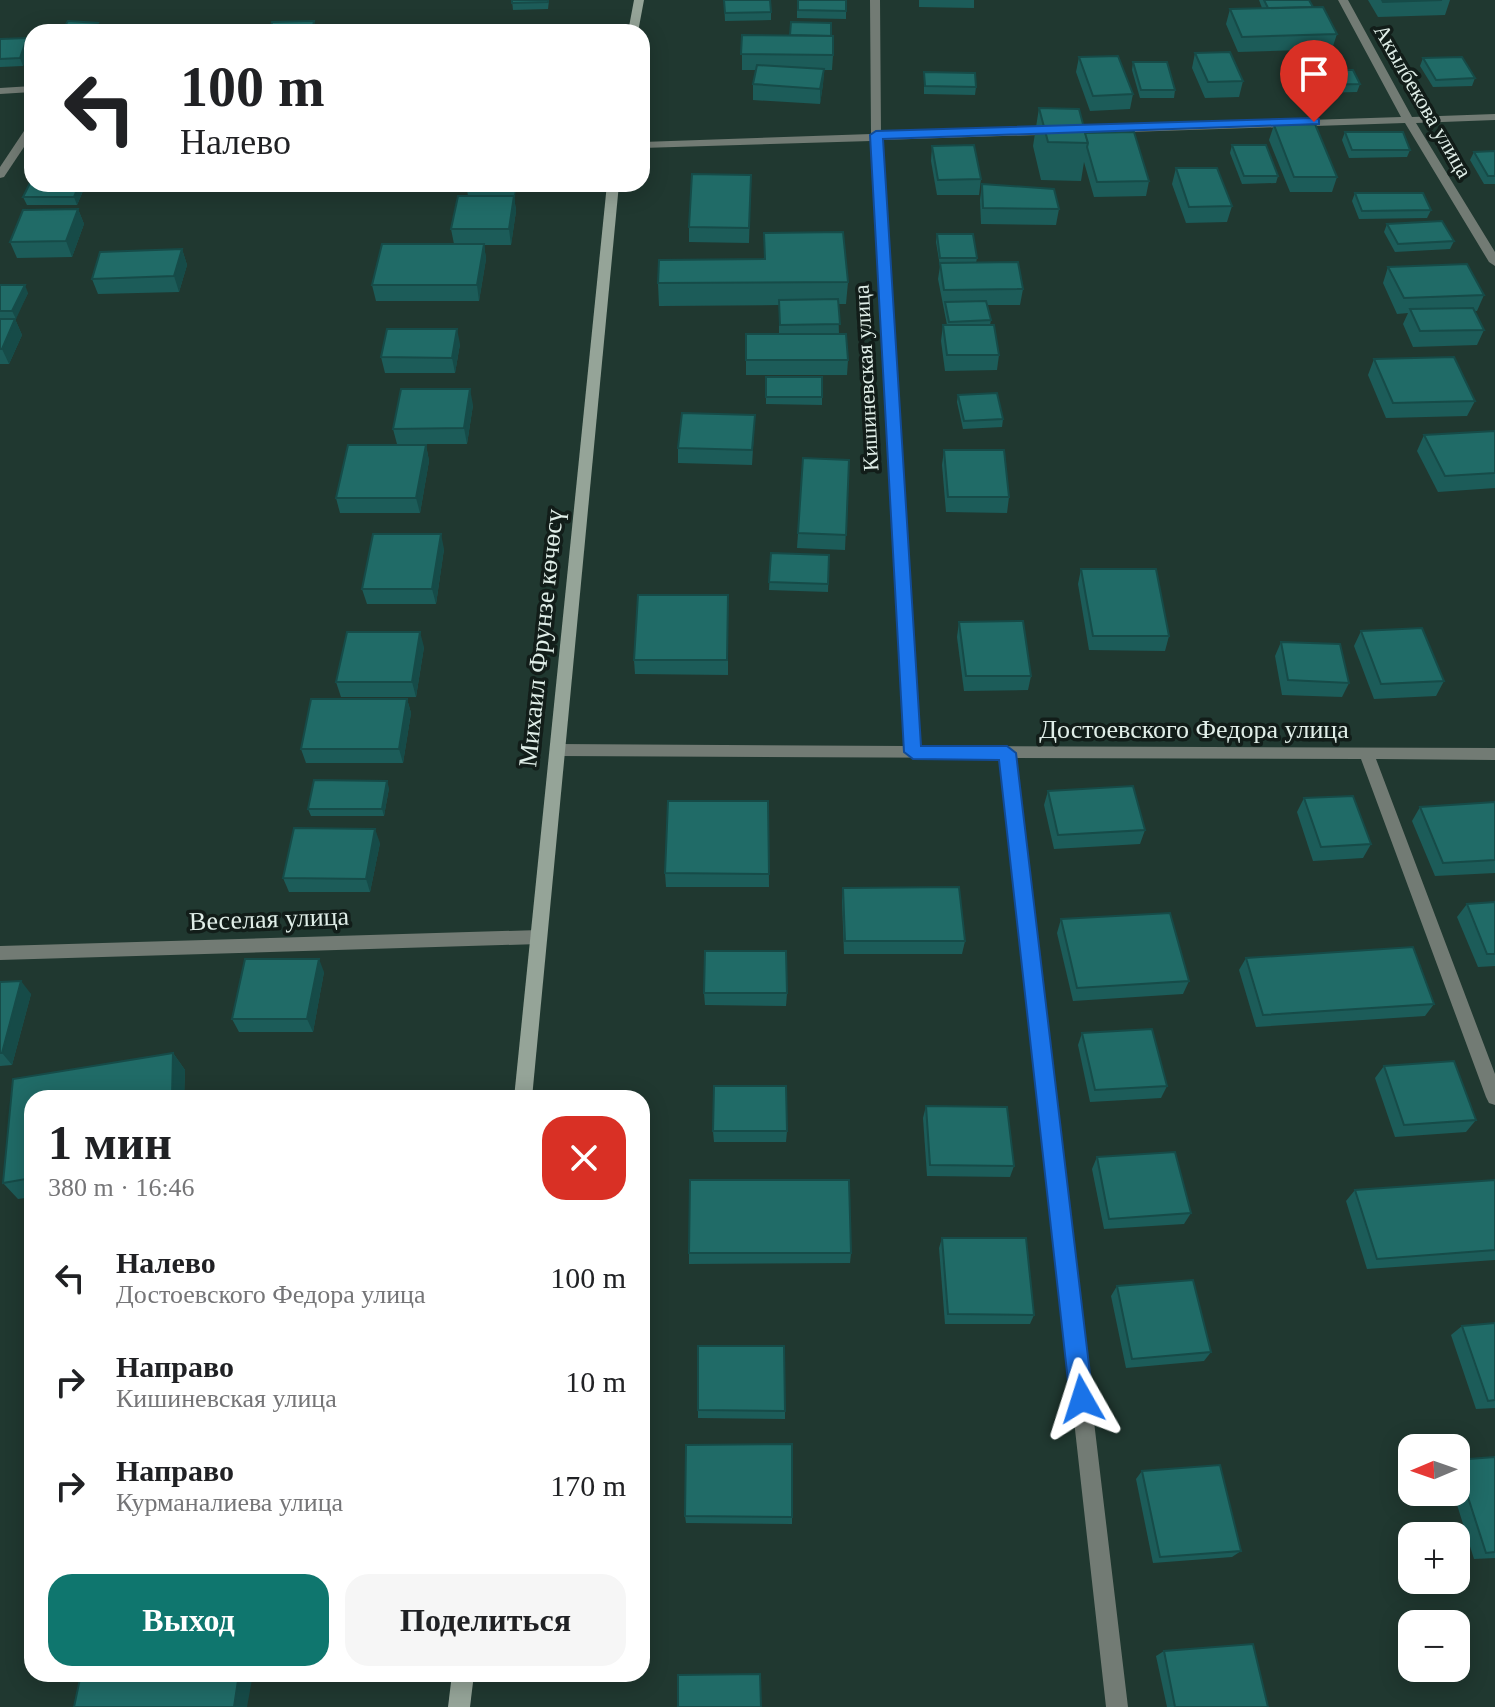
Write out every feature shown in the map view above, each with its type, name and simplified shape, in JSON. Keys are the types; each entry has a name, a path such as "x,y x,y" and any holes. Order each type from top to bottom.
{"main road":[{"path":"634,24 639,0"},
{"name":"Михаил Фрунзе көчөсү","path":"524,1090 612,192"},
{"path":"459,1707 462,1682"}],"street":[{"name":"Кишиневская улица","path":"875,0 876,135 913,752"},
{"name":"Акылбекова улица","path":"1343,0 1408,119 1495,262"},
{"path":"0,91 24,90"},
{"path":"650,145 1495,117"},
{"path":"0,175 24,139"},
{"name":"Достоевского Федора улица","path":"558,750 1495,754"},
{"path":"1007,753 1117,1707"},
{"path":"1366,753 1495,1097"},
{"name":"Веселая улица","path":"0,953 539,937"}],"building":[{"path":"512,0 548,0 548,2 512,3"},
{"path":"724,0 770,0 771,12 725,13"},
{"path":"798,0 846,0 846,11 798,10"},
{"path":"1264,0 1309,0 1313,7 1268,8"},
{"path":"1382,0 1442,0 1383,2"},
{"path":"1323,7 1337,34 1242,37 1230,9"},
{"path":"68,21 98,23 97,24 66,24"},
{"path":"314,21 313,24 272,22"},
{"path":"791,22 831,23 831,36 790,35"},
{"path":"742,35 833,36 833,55 741,54"},
{"path":"24,38 20,58 0,59 0,39"},
{"path":"1230,52 1243,81 1208,82 1195,53"},
{"path":"1118,56 1133,94 1093,96 1079,57"},
{"path":"1462,57 1475,78 1436,80 1423,58"},
{"path":"1133,62 1167,62 1175,90 1141,90"},
{"path":"757,65 824,69 820,89 753,84"},
{"path":"1312,70 1353,70 1360,84 1318,85"},
{"path":"924,72 975,73 976,87 925,86"},
{"path":"1039,108 1079,109 1088,143 1048,142"},
{"path":"1315,124 1337,177 1294,177 1274,125"},
{"path":"1134,132 1149,181 1097,182 1085,133"},
{"path":"1345,132 1403,132 1410,150 1352,150"},
{"path":"974,145 981,179 938,180 932,146"},
{"path":"1232,145 1266,145 1278,176 1244,176"},
{"path":"1495,151 1495,176 1488,176 1474,152"},
{"path":"1176,168 1217,168 1232,206 1189,207"},
{"path":"692,174 751,175 749,228 689,227"},
{"path":"982,184 1054,189 1059,209 983,208"},
{"path":"26,192 76,192 74,197 23,197"},
{"path":"1355,193 1423,193 1431,210 1362,211"},
{"path":"458,196 514,196 509,229 451,229"},
{"path":"78,209 66,241 10,242 23,210"},
{"path":"1442,221 1454,241 1398,244 1387,224"},
{"path":"843,232 848,282 658,283 659,260 765,259 764,233"},
{"path":"937,234 973,234 977,258 940,258"},
{"path":"382,244 484,244 477,285 372,285"},
{"path":"182,249 174,276 92,279 100,252"},
{"path":"1018,262 1023,289 944,290 940,263"},
{"path":"1467,264 1484,295 1404,298 1388,267"},
{"path":"0,285 25,285 12,311 0,311"},
{"path":"838,299 840,324 780,325 779,300"},
{"path":"986,301 991,320 949,322 945,302"},
{"path":"1473,308 1484,330 1420,331 1410,309"},
{"path":"0,319 15,319 2,349 0,349"},
{"path":"943,325 994,325 999,355 947,355"},
{"path":"387,329 457,329 452,358 381,357"},
{"path":"746,334 846,334 848,360 746,360"},
{"path":"1454,357 1475,401 1393,403 1374,359"},
{"path":"766,377 822,377 822,397 766,397"},
{"path":"401,389 470,389 464,428 393,429"},
{"path":"997,393 1003,419 964,421 958,395"},
{"path":"682,413 755,415 752,450 678,448"},
{"path":"1495,431 1495,473 1445,476 1424,435"},
{"path":"348,445 426,445 416,498 336,498"},
{"path":"944,450 1004,450 1009,497 948,497"},
{"path":"803,458 849,460 846,535 798,533"},
{"path":"373,534 441,534 432,589 362,589"},
{"path":"771,553 829,555 828,584 769,582"},
{"path":"1081,569 1156,569 1169,636 1093,636"},
{"path":"638,595 728,595 727,660 634,660"},
{"path":"1023,621 1031,676 966,676 959,622"},
{"path":"1422,628 1444,681 1381,684 1361,631"},
{"path":"347,632 420,632 412,682 336,682"},
{"path":"1281,642 1340,644 1349,683 1288,680"},
{"path":"311,699 407,699 399,749 301,749"},
{"path":"314,780 387,781 382,809 308,809"},
{"path":"1133,786 1145,830 1058,835 1048,791"},
{"path":"1353,796 1371,844 1321,847 1304,798"},
{"path":"668,801 768,801 769,874 665,873"},
{"path":"1495,802 1495,860 1443,863 1420,807"},
{"path":"294,828 375,829 366,879 283,878"},
{"path":"959,887 965,941 845,941 843,888"},
{"path":"1495,902 1495,954 1487,954 1467,904"},
{"path":"1170,913 1189,981 1077,988 1061,919"},
{"path":"1413,947 1434,1004 1263,1015 1246,958"},
{"path":"705,951 786,951 787,993 704,993"},
{"path":"245,959 319,959 307,1019 232,1019"},
{"path":"21,981 2,1053 0,1053 0,982"},
{"path":"1152,1029 1167,1086 1095,1090 1082,1033"},
{"path":"173,1053 172,1090 24,1090 24,1179 3,1183 13,1079"},
{"path":"1454,1061 1476,1120 1404,1125 1384,1066"},
{"path":"714,1086 786,1086 787,1131 713,1131"},
{"path":"926,1106 1007,1107 1014,1166 930,1165"},
{"path":"1175,1152 1191,1213 1109,1219 1097,1157"},
{"path":"690,1180 849,1180 851,1253 689,1253"},
{"path":"1495,1180 1495,1250 1377,1259 1355,1190"},
{"path":"942,1238 1026,1238 1034,1315 948,1314"},
{"path":"1193,1280 1211,1352 1132,1359 1117,1286"},
{"path":"1495,1323 1495,1400 1488,1401 1462,1326"},
{"path":"698,1346 784,1346 785,1411 698,1410"},
{"path":"792,1444 792,1517 685,1516 686,1445"},
{"path":"1495,1457 1495,1552 1486,1553 1470,1503 1470,1459"},
{"path":"1220,1465 1241,1551 1160,1557 1142,1471"},
{"path":"1253,1644 1268,1707 1175,1707 1164,1651"},
{"path":"760,1674 761,1707 678,1707 678,1675"},
{"path":"79,1682 238,1682 234,1707 74,1707"}],"route":[{"path":"1082,1399 1007,753 913,752 876,135 1314,122"}]}
